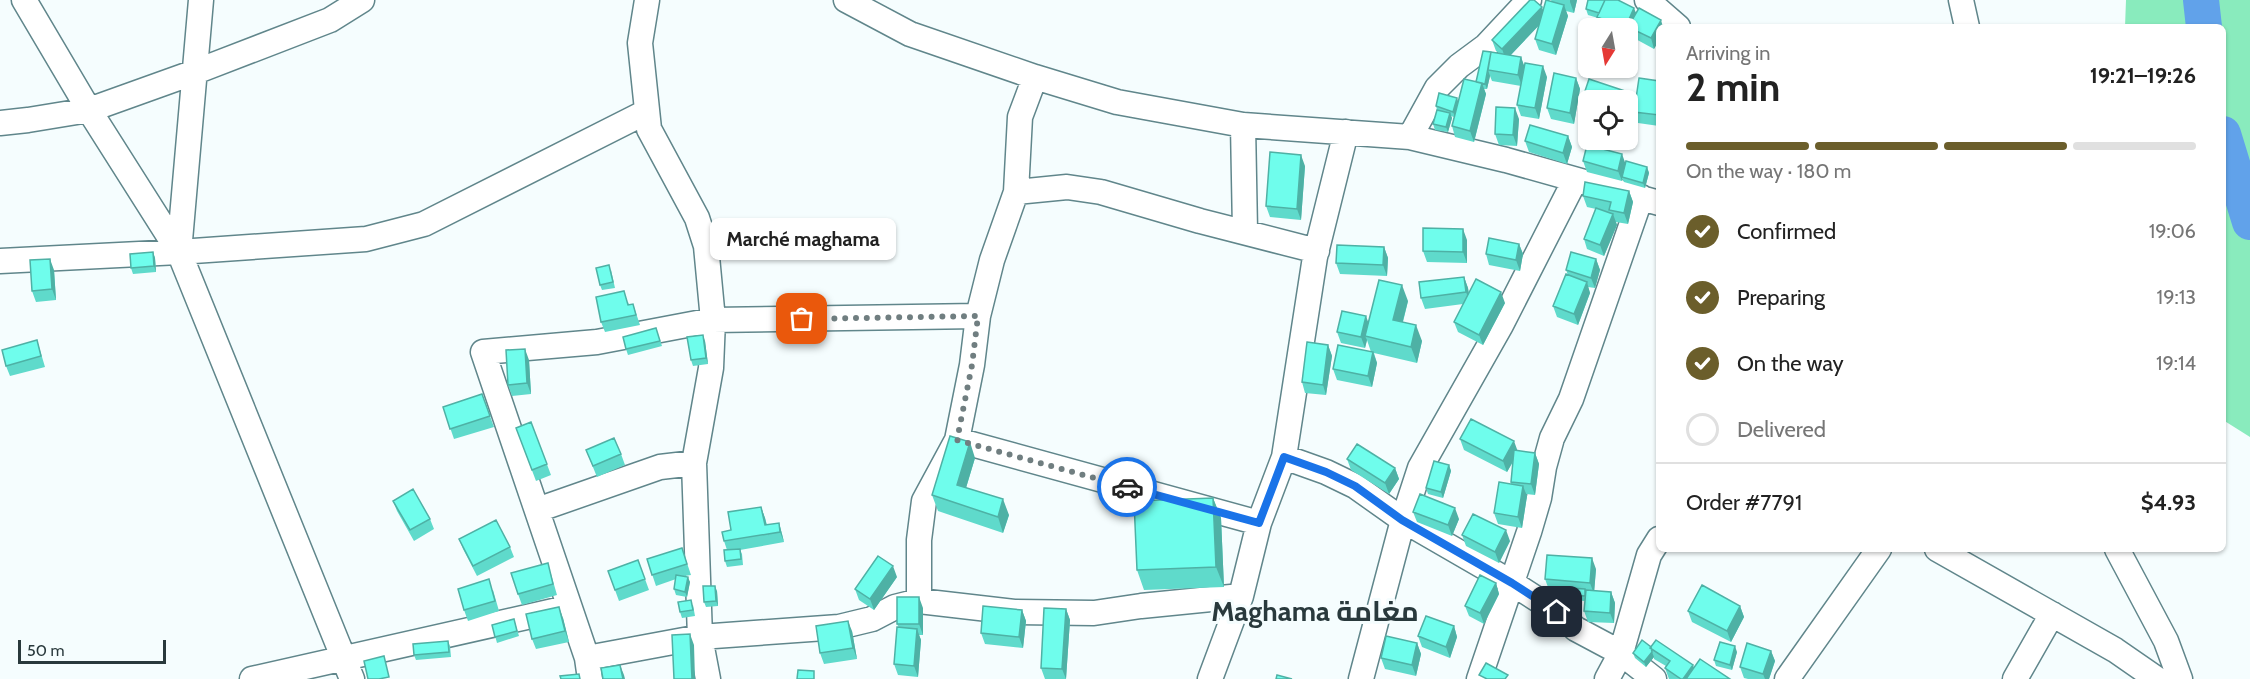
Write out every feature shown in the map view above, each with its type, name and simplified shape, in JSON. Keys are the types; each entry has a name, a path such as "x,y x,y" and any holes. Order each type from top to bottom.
{"street":[{"path":"24,0 89,110 178,252 348,668"},
{"path":"178,252 201,0"},
{"path":"0,123 89,110 195,72 333,10 362,0"},
{"path":"646,0 640,44 649,129 697,218 706,246 713,320 711,368 694,464 700,637 708,679"},
{"path":"846,0 910,34 1035,77 1117,102 1243,125 1410,136 1650,200 1552,438 1539,498 1479,679"},
{"path":"1410,136 1437,88 1459,66 1486,46 1529,0"},
{"path":"1647,0 1675,24"},
{"path":"1962,0 1966,24"},
{"path":"919,601 919,540 924,501 957,440 972,365 978,316 992,260 1016,192 1020,117 1035,77"},
{"path":"0,261 366,239 424,224 646,112"},
{"path":"1243,125 1245,231"},
{"path":"1210,679 1241,596 1259,523 1284,457 1317,251 1346,132"},
{"path":"1360,679 1402,520 1420,468 1502,325 1575,180"},
{"path":"1016,192 1068,187 1101,192 1200,221 1317,251"},
{"path":"978,316 713,320 597,342 483,352 589,668 700,637 839,627 872,620 895,607 919,601 1014,612 1094,613 1241,596"},
{"path":"957,440 1259,523"},
{"path":"1284,457 1326,472 1355,486 1402,520 1512,583 1557,612 1576,628 1621,653 1654,679"},
{"path":"537,510 660,467 694,464"},
{"path":"1607,679 1621,653 1649,555 1656,544"},
{"path":"1787,679 1877,552"},
{"path":"1942,552 2115,650 2157,679"},
{"path":"2119,552 2166,640 2180,679"},
{"path":"252,679 348,668 570,607"},
{"path":"2015,679 2052,614"}],"green space":[{"path":"2126,0 2250,0 2250,437 2226,422 2226,24 2125,24"}],"building":[{"path":"1530,0 1534,0 1542,7 1502,49 1492,40"},
{"path":"1546,0 1564,5 1552,44 1535,39"},
{"path":"1588,0 1605,0 1599,13 1586,9"},
{"path":"1605,0 1618,0 1634,8 1630,18 1597,17"},
{"path":"1639,8 1661,20 1656,24 1651,38 1638,32 1638,18 1633,18"},
{"path":"1483,51 1491,52 1485,84 1476,82"},
{"path":"1491,52 1521,57 1518,75 1488,70"},
{"path":"1525,63 1543,66 1535,108 1517,105"},
{"path":"1554,73 1576,78 1570,113 1547,108"},
{"path":"1639,78 1656,81 1656,115 1638,112"},
{"path":"1464,79 1482,83 1470,131 1452,126"},
{"path":"1589,79 1622,90 1585,90"},
{"path":"1439,93 1457,98 1453,112 1436,106"},
{"path":"1496,107 1515,108 1513,135 1495,134"},
{"path":"1437,110 1450,113 1446,127 1433,124"},
{"path":"1530,125 1568,136 1563,153 1525,141"},
{"path":"1586,150 1606,150 1622,154 1618,171 1583,161"},
{"path":"1270,152 1301,155 1297,209 1266,206"},
{"path":"1626,161 1647,167 1643,183 1622,177"},
{"path":"1585,182 1629,191 1624,213 1609,210 1611,202 1583,196"},
{"path":"1596,208 1613,214 1600,245 1584,239"},
{"path":"1423,228 1463,229 1463,252 1423,251"},
{"path":"1489,238 1519,244 1516,260 1486,254"},
{"path":"1337,245 1384,247 1383,265 1336,263"},
{"path":"153,252 154,266 131,268 130,254"},
{"path":"1571,252 1596,259 1591,278 1566,270"},
{"path":"50,259 52,289 32,291 30,260"},
{"path":"609,265 613,282 600,285 596,268"},
{"path":"1566,274 1587,282 1574,314 1553,306"},
{"path":"1464,277 1466,292 1421,298 1419,282"},
{"path":"1476,279 1501,292 1479,335 1454,322"},
{"path":"1379,280 1402,285 1393,320 1416,325 1411,347 1365,336"},
{"path":"624,291 628,305 633,304 636,315 601,322 596,297"},
{"path":"1342,311 1366,316 1361,337 1337,332"},
{"path":"656,328 660,341 626,349 623,337"},
{"path":"703,335 706,358 691,360 687,337"},
{"path":"37,340 41,356 6,366 2,350"},
{"path":"1307,342 1328,345 1323,385 1302,382"},
{"path":"1338,345 1373,352 1368,376 1333,369"},
{"path":"525,349 527,383 508,385 506,350"},
{"path":"482,394 490,416 450,429 443,407"},
{"path":"1471,419 1514,441 1503,461 1460,439"},
{"path":"531,422 547,464 532,470 516,428"},
{"path":"950,436 970,442 957,485 1003,499 998,517 932,495"},
{"path":"614,438 621,454 593,466 586,450"},
{"path":"1357,444 1395,468 1385,483 1347,459"},
{"path":"1514,450 1535,453 1531,484 1511,482"},
{"path":"1434,461 1449,465 1441,492 1426,488"},
{"path":"1499,482 1523,486 1518,517 1494,513"},
{"path":"413,489 430,519 410,530 393,501"},
{"path":"1420,494 1455,508 1448,525 1413,512"},
{"path":"1213,498 1216,567 1137,570 1134,501"},
{"path":"761,507 765,525 779,523 780,532 724,541 722,532 731,530 728,512"},
{"path":"1473,514 1506,530 1495,552 1462,535"},
{"path":"496,520 510,547 473,566 459,539"},
{"path":"682,548 687,564 652,575 647,559"},
{"path":"740,549 741,559 725,561 724,550"},
{"path":"1547,555 1592,558 1590,583 1545,579"},
{"path":"878,556 893,566 870,599 855,589"},
{"path":"638,560 645,579 615,590 608,571"},
{"path":"548,563 553,584 518,594 511,573"},
{"path":"676,575 688,577 685,592 674,589"},
{"path":"1480,575 1496,583 1480,613 1465,606"},
{"path":"489,579 495,601 464,610 458,589"},
{"path":"1702,585 1740,606 1727,631 1688,611"},
{"path":"703,586 715,586 716,601 704,602"},
{"path":"1569,588 1585,589 1585,596 1568,595"},
{"path":"1586,590 1611,592 1610,613 1584,611"},
{"path":"897,597 919,597 919,624 897,624"},
{"path":"691,600 693,610 680,612 678,602"},
{"path":"983,606 1022,610 1019,637 981,633"},
{"path":"559,607 565,631 532,639 526,614"},
{"path":"1044,608 1066,609 1062,669 1041,668"},
{"path":"1426,616 1454,626 1446,647 1418,636"},
{"path":"514,619 517,631 495,637 492,625"},
{"path":"848,621 853,648 820,653 816,626"},
{"path":"897,627 917,629 914,666 894,664"},
{"path":"690,634 692,679 674,679 672,635"},
{"path":"1386,636 1417,643 1412,665 1381,658"},
{"path":"1642,640 1651,647 1652,652 1644,662 1633,653"},
{"path":"1656,640 1693,665 1683,679 1665,668 1670,661 1650,648"},
{"path":"448,641 449,652 414,655 413,644"},
{"path":"1720,642 1735,646 1730,665 1714,660"},
{"path":"1747,643 1771,651 1763,674 1740,667"},
{"path":"384,656 389,677 368,679 364,661"},
{"path":"1700,659 1730,679 1686,679"},
{"path":"1486,663 1508,675 1505,679 1487,679 1479,675"},
{"path":"620,665 623,679 603,679 601,668"},
{"path":"798,670 814,671 814,679 797,679"},
{"path":"579,674 580,679 561,679 560,676"},
{"path":"1277,675 1292,679 1276,679"}],"waterway":[{"path":"2201,0 2204,24"},
{"path":"2226,144 2250,222"}],"way so far":[{"path":"802,319 978,316 972,365 957,440 1127,487"}],"place":[{"name":"Marché maghama","path":"802,319"}],"district":[{"name":"Maghama مغامة","path":"1315,611"}],"route":[{"path":"1127,487 1259,523 1284,457 1326,472 1355,486 1402,520 1512,583 1557,612"}]}
